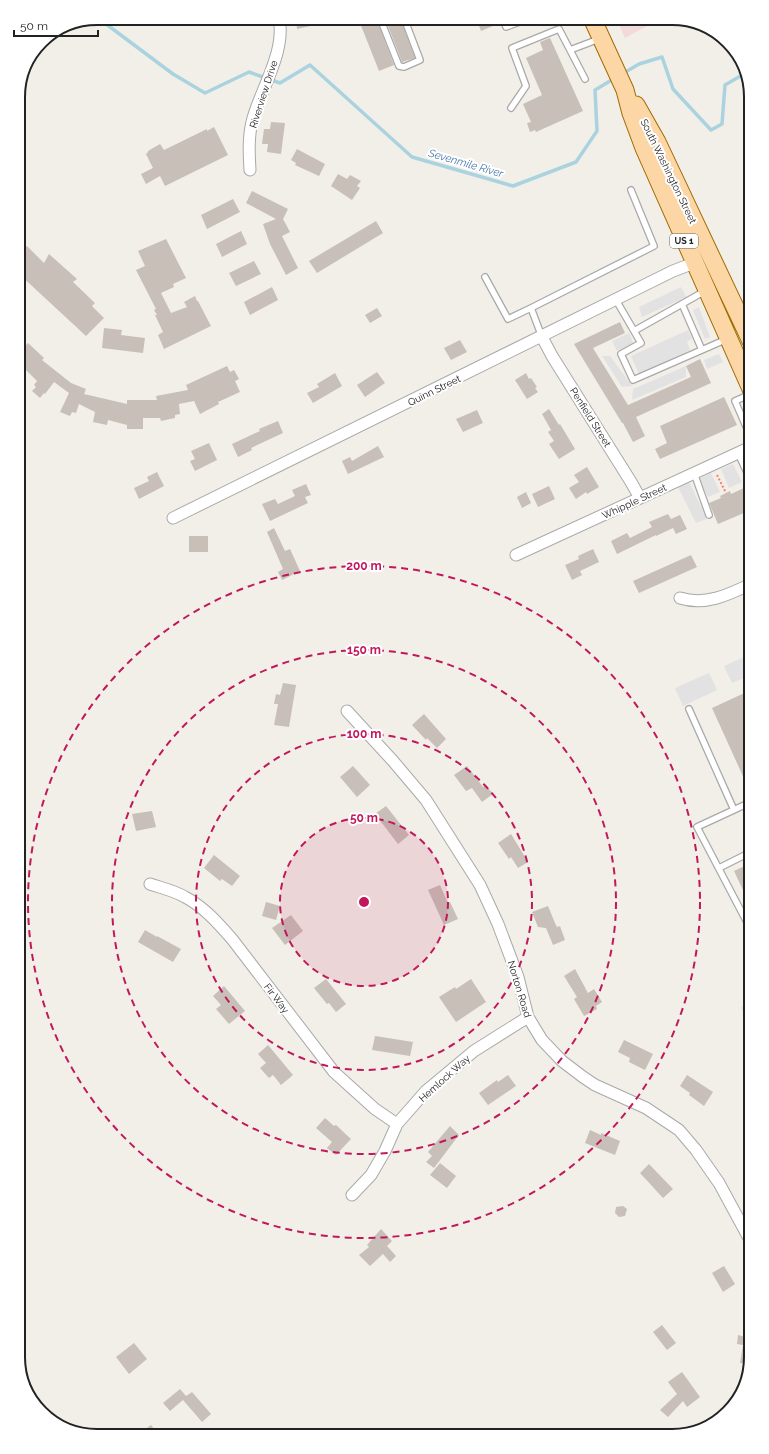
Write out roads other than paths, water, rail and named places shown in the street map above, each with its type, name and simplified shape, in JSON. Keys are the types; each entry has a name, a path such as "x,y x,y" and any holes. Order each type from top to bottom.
{"main road":[{"name":"South Washington Street","path":"596,25 625,90 644,148 744,374"},
{"name":"South Washington Street","path":"625,90 637,107 657,142 744,326"}],"street":[{"name":"Riverview Drive","path":"250,170 249,137 252,119 280,44 280,25"},
{"name":"Quinn Street","path":"173,518 673,271 694,263"},
{"name":"Penfield Street","path":"542,337 552,356 632,482 640,498"},
{"name":"Whipple Street","path":"516,555 744,451"},
{"path":"680,598 688,600 709,600 744,587"},
{"name":"Norton Road","path":"347,711 393,761 426,800 480,885 498,924 518,977 528,1017 542,1040 562,1061 583,1078 646,1108 680,1130 719,1183 744,1229"},
{"name":"Fir Way","path":"150,884 185,897 201,907 218,923 232,939 334,1072 375,1109 397,1124"},
{"name":"Hemlock Way","path":"352,1195 371,1176 386,1151 397,1124 426,1091 474,1051 528,1017"}],"lane":[{"path":"383,25 399,66 404,67 420,60 407,25"},
{"path":"511,108 526,86 512,48 559,29 585,79"},
{"path":"570,50 602,38"},
{"path":"485,277 508,319 654,246 631,190"},
{"path":"634,331 706,290"},
{"path":"616,300 641,343 621,354 634,380 728,339"},
{"path":"682,304 702,350"},
{"path":"531,308 542,337"},
{"path":"744,397 735,401 744,422"},
{"path":"738,453 744,466"},
{"path":"694,473 709,515"},
{"path":"689,709 734,810"},
{"path":"744,805 697,826 744,916"},
{"path":"719,868 744,856"}],"waterway":[{"name":"Sevenmile River","path":"107,25 173,74 205,93 249,72 280,83 310,65 412,157 513,186 576,162 597,131 595,90 615,78"},
{"name":"Sevenmile River","path":"622,74 639,64 662,57 673,89 711,130 722,124 725,85 741,76"}]}
